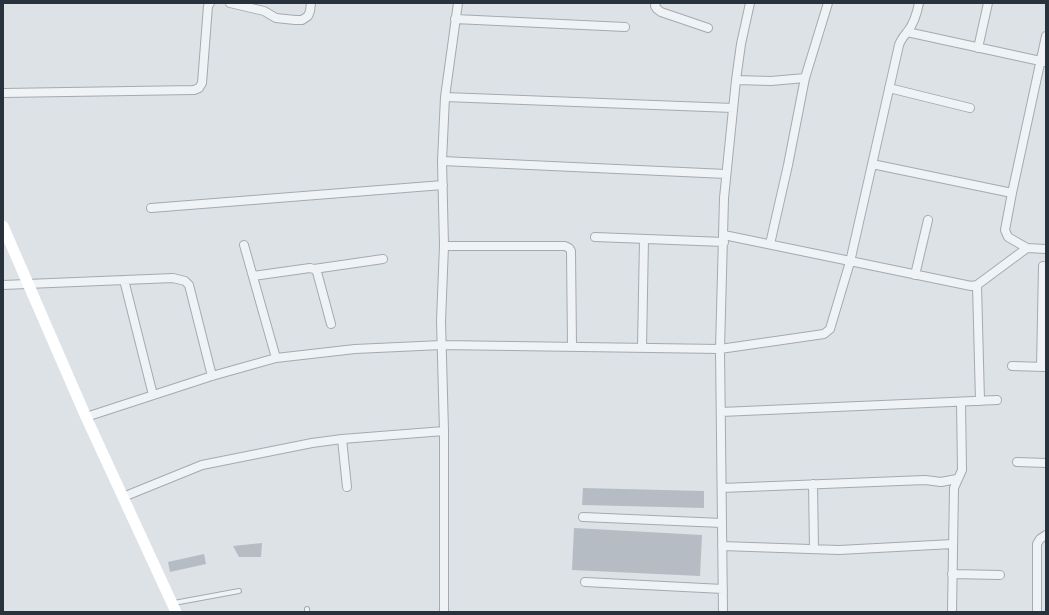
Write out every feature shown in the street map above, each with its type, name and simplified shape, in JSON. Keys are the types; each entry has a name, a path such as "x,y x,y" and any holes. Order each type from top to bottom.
{"street":[{"path":"3,94 194,90 199,88 202,83 208,6 210,3"},
{"path":"230,3 264,11 276,18 302,20 308,16 311,3"},
{"path":"444,612 444,431 441,321 444,246 442,161 445,97 458,3"},
{"path":"656,3 655,6 661,12 708,28"},
{"path":"723,612 720,349 726,174 741,44 750,3"},
{"path":"770,244 788,165 805,78 828,3"},
{"path":"86,417 212,376 276,358 355,348 442,344 720,349 824,334 830,329 850,262 899,45 917,15 920,3"},
{"path":"978,48 988,3"},
{"path":"456,19 625,27"},
{"path":"908,32 1044,62"},
{"path":"1046,36 1044,62 1012,193 1005,230 1008,237 1027,248 1046,249"},
{"path":"736,80 771,81 805,78"},
{"path":"889,88 970,108"},
{"path":"445,97 733,108"},
{"path":"442,161 726,174"},
{"path":"872,164 1012,193"},
{"path":"151,208 443,185"},
{"path":"915,275 928,220"},
{"path":"3,226 86,417 174,608"},
{"path":"595,237 644,239 724,238 770,244 850,262 971,286 977,285 1027,248"},
{"path":"642,348 644,239"},
{"path":"244,245 276,358"},
{"path":"444,246 565,246 569,248 571,251 572,346"},
{"path":"253,276 383,259"},
{"path":"1012,366 1044,367 1043,266"},
{"path":"314,269 317,272 331,324"},
{"path":"3,285 173,278 185,281 189,285 212,376"},
{"path":"124,280 153,395"},
{"path":"977,285 980,401"},
{"path":"721,412 997,400"},
{"path":"952,612 954,488 962,470 961,402"},
{"path":"123,497 202,465 312,443 342,439 444,431"},
{"path":"342,439 347,487"},
{"path":"1017,462 1046,463"},
{"path":"722,488 925,480 941,482 957,480"},
{"path":"813,484 814,549"},
{"path":"583,517 722,523"},
{"path":"1037,612 1037,544 1040,539 1046,535"},
{"path":"722,546 839,550 953,544"},
{"path":"952,574 1000,575"},
{"path":"585,582 723,589"}],"lane":[{"path":"174,608 239,591"}],"building":[{"path":"583,488 704,491 704,508 582,505"},
{"path":"574,528 702,535 700,576 572,570"},
{"path":"262,543 261,557 239,557 233,546"},
{"path":"204,554 206,564 170,572 168,562"}]}
